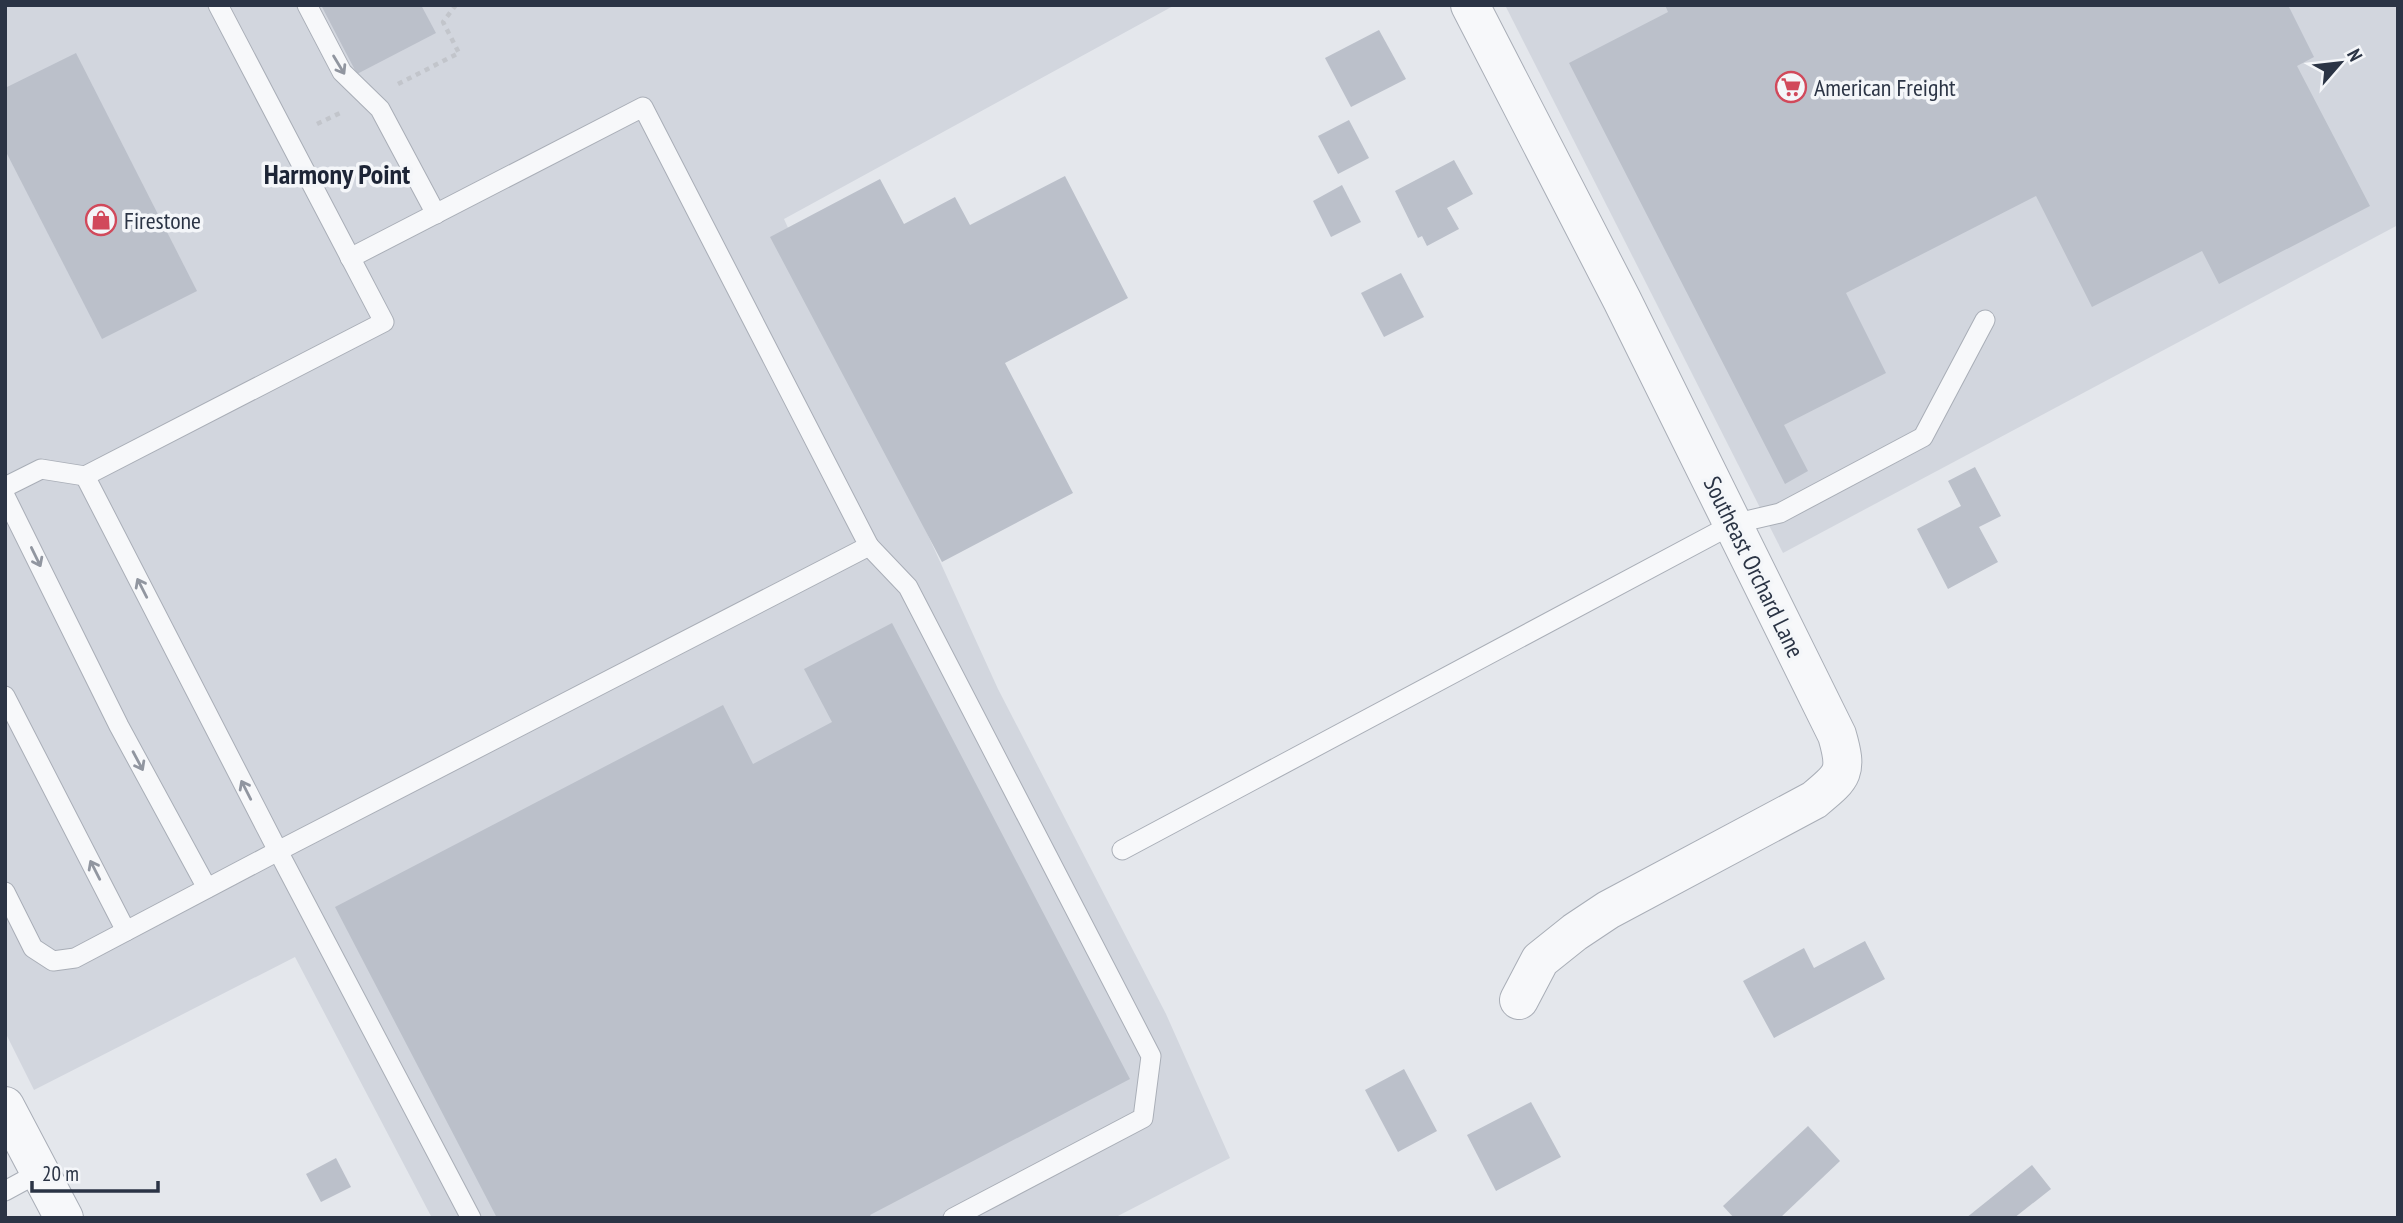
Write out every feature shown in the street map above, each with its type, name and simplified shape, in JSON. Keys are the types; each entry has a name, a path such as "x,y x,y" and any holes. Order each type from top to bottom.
{"street":[{"name":"Southeast Orchard Lane","path":"1470,5 1733,524 1837,735 1843,757 1840,778 1814,800 1608,910 1574,932 1540,960 1519,1000"},
{"path":"5,1105 64,1218"}],"lane":[{"path":"5,487 41,469 85,476 384,322 218,5"},
{"path":"307,5 342,72 380,109 436,214"},
{"path":"350,258 643,107 869,546 908,587 1151,1056 1143,1118 953,1218"},
{"path":"1122,850 1733,524 1780,513 1923,437 1985,320"},
{"path":"85,476 471,1218"},
{"path":"5,496 119,726 207,888"},
{"path":"5,892 33,948 53,961 75,958 869,546"},
{"path":"5,696 126,931"},
{"path":"5,1191 40,1172"}],"shaded area":[{"path":"5,5 1175,5 784,219 998,689 1166,1014 1230,1158 1114,1218 432,1218 295,957 34,1090 5,1032"},
{"path":"1505,5 2398,5 2398,225 1783,553"}],"building":[{"path":"321,5 421,5 436,33 357,74"},
{"path":"1665,5 2288,5 2314,57 2297,66 2370,206 2219,284 2202,251 2092,307 2036,196 1846,293 1886,373 1784,425 1808,471 1785,484 1569,63 1668,12"},
{"path":"1379,30 1406,79 1351,107 1325,58"},
{"name":"Firestone","path":"76,53 197,291 102,339 5,150 5,88"},
{"path":"1349,120 1369,158 1338,174 1318,136"},
{"path":"1454,160 1473,194 1447,208 1459,229 1427,246 1422,236 1418,238 1395,191"},
{"path":"1065,176 1128,298 1005,363 1073,493 942,562 770,237 880,179 904,224 955,197 970,225"},
{"path":"1342,185 1361,222 1331,237 1313,201"},
{"path":"1401,273 1424,317 1384,337 1361,293"},
{"path":"1975,467 2001,516 1979,527 1998,562 1948,589 1917,529 1961,506 1948,481"},
{"path":"892,623 1130,1079 870,1215 872,1218 497,1218 335,907 723,705 753,764 832,722 804,669"},
{"path":"1865,941 1885,979 1774,1038 1743,981 1804,948 1814,968"},
{"path":"1404,1069 1437,1131 1398,1152 1365,1090"},
{"path":"1531,1102 1561,1157 1496,1191 1467,1135"},
{"path":"1808,1126 1840,1161 1780,1218 1734,1218 1723,1206"},
{"path":"336,1158 351,1187 321,1202 306,1174"},
{"path":"2032,1165 2051,1189 2014,1218 1966,1218"}],"place":[{"name":"American Freight","path":"1791,87"},
{"name":"Firestone","path":"101,220"}],"district":[{"name":"Harmony Point","path":"337,173"}]}
